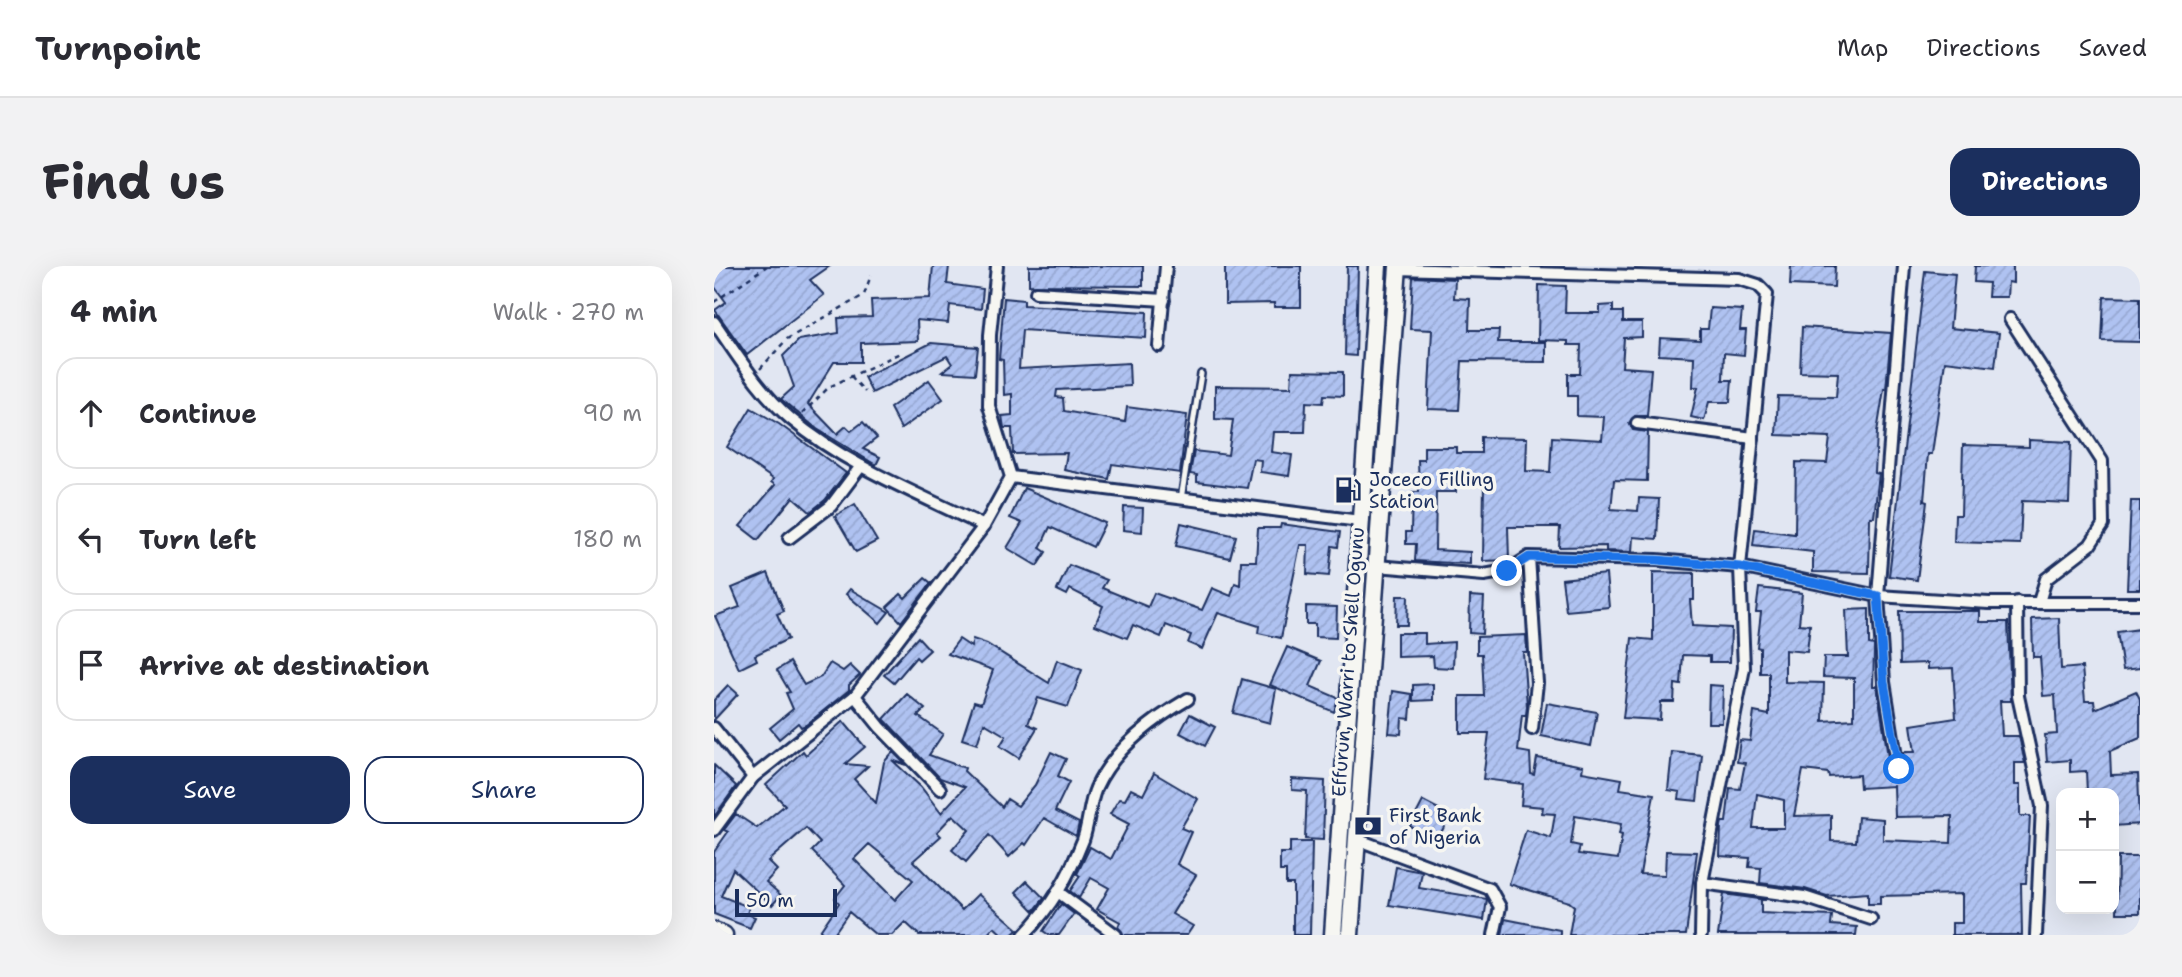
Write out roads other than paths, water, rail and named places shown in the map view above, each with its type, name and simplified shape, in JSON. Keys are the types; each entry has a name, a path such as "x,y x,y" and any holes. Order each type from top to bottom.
{"street":[{"path":"714,830 753,777 855,696 984,526 1011,477 989,406 990,335 997,266"},
{"path":"1159,346 1166,266"},
{"name":"Effurun, Warri to Shell Ogunu","path":"1333,935 1378,266"},
{"path":"1899,769 1884,682 1878,596 1905,266"},
{"path":"1397,267 1739,279 1758,285 1767,294 1740,567 1744,668 1703,883 1701,935"},
{"name":"Effurun, Warri to Shell Ogunu","path":"1350,935 1397,267"},
{"path":"1036,292 1164,300"},
{"path":"2010,319 2102,461 2103,526 2090,545 2046,579 2039,602"},
{"path":"714,322 753,377 795,422 861,466 984,526"},
{"path":"1637,423 1753,438"},
{"path":"789,538 825,512 861,466"},
{"path":"1011,477 1360,521"},
{"path":"1529,557 1537,683 1532,729"},
{"path":"1377,566 1484,576 1507,571 1529,557 1657,560 1740,567 1878,596 2017,602 2140,603"},
{"path":"2017,602 2018,696 2042,806 2036,935"},
{"path":"855,696 880,727 940,789"},
{"path":"1024,935 1049,908 1058,892 1083,839 1096,788 1120,752 1162,714 1188,699"},
{"path":"714,728 753,777"},
{"path":"1356,839 1490,889 1500,906 1494,935"},
{"path":"1703,883 1804,897 1871,919"},
{"path":"1058,892 1116,935"},
{"path":"714,931 724,935"}],"lane":[{"path":"1181,499 1201,374"}],"place":[{"name":"Joceco Filling Station","path":"1348,490"},
{"name":"First Bank of Nigeria","path":"1368,826"}]}
